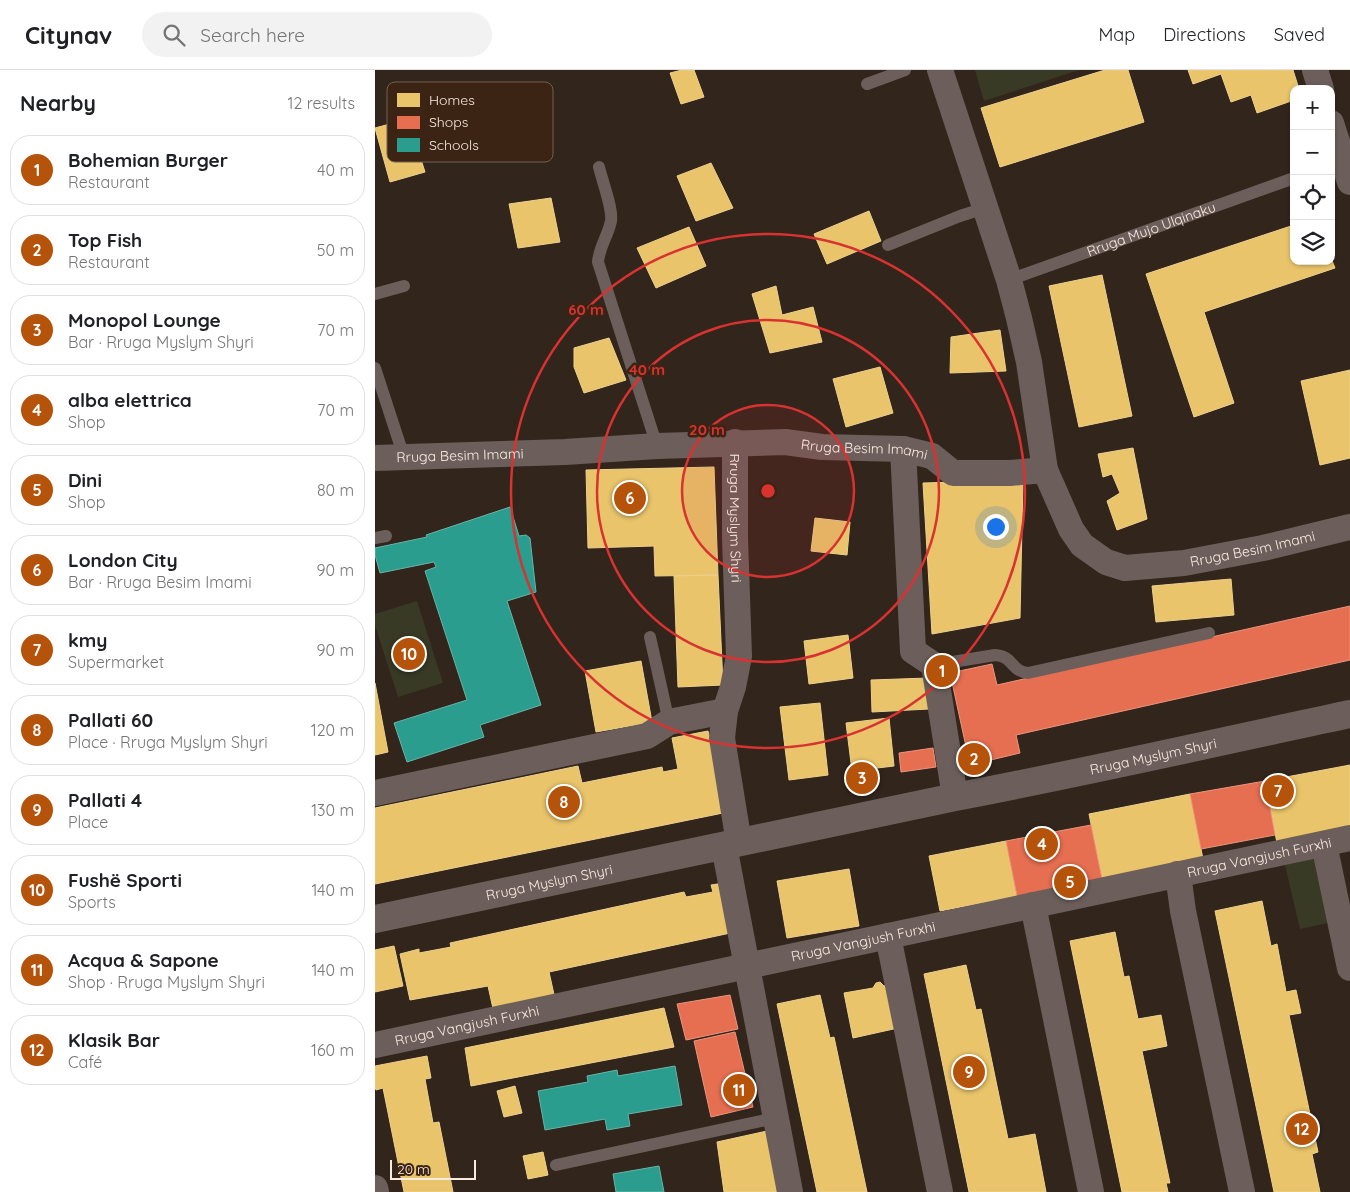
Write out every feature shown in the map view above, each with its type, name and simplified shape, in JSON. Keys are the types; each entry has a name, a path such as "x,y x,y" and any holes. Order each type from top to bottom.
{"street":[{"path":"940,70 1009,280 1019,318 1029,362 1045,470"},
{"path":"1315,70 1320,85"},
{"path":"1333,130 1341,169"},
{"name":"Rruga Besim Imami","path":"375,458 565,452 735,442 785,442 822,447 903,449 932,456 953,473 1010,473 1045,470 1071,529 1082,545 1106,562 1125,568 1184,563 1263,548 1350,526"},
{"name":"Rruga Myslym Shyri","path":"735,442 735,538 739,656 733,687 725,711 722,738 731,845 745,966 790,1192"},
{"path":"903,449 913,651 934,665 955,797"},
{"path":"375,793 647,736 669,722 725,711"},
{"name":"Rruga Myslym Shyri","path":"375,919 955,797 1043,781 1113,764 1350,714"},
{"name":"Rruga Vangjush Furxhi","path":"375,1045 1350,838"},
{"path":"1324,844 1350,968"},
{"path":"1178,874 1183,911 1242,1192"},
{"path":"1033,905 1091,1192"},
{"path":"888,936 939,1192"},
{"path":"375,1188 376,1192"}],"lane":[{"path":"867,84 905,70"},
{"path":"599,167 612,213 607,237 598,251 598,262 657,446"},
{"name":"Rruga Mujo Ulqinaku","path":"1009,280 1290,179"},
{"path":"888,245 985,208"},
{"path":"375,294 404,286"},
{"path":"375,368 404,458"},
{"path":"934,665 1002,655 1007,657 1015,668 1021,672 1029,672 1209,633"},
{"path":"650,637 669,722"},
{"path":"556,1165 775,1118"}],"green space":[{"path":"975,70 1079,70 984,101"},
{"path":"417,601 443,683 398,697 375,625 375,614"},
{"path":"1317,858 1332,922 1300,929 1285,865"}],"building: Homes":[{"path":"694,70 704,97 681,104 670,73"},
{"path":"1105,70 1128,70 1144,122 1000,167 981,108"},
{"path":"1188,70 1293,70 1298,85 1290,85 1290,101 1257,113 1251,95 1231,102 1221,74 1193,84"},
{"path":"387,125 387,162 422,162 425,172 390,182 375,128"},
{"path":"711,163 733,208 696,221 677,176"},
{"path":"551,198 560,242 518,248 509,204"},
{"path":"869,211 881,241 827,264 814,234"},
{"path":"1290,226 1290,265 1334,265 1335,268 1204,312 1234,403 1194,417 1146,274"},
{"path":"689,227 706,266 656,288 637,248"},
{"path":"1102,275 1132,416 1079,427 1049,286"},
{"path":"776,286 782,315 813,307 822,342 770,353 752,294"},
{"path":"1000,330 1006,371 950,373 951,337"},
{"path":"609,338 626,380 584,393 574,367 574,348"},
{"path":"880,367 893,413 846,427 833,379"},
{"path":"1350,370 1350,458 1320,465 1301,381"},
{"path":"1133,448 1147,519 1117,530 1107,501 1120,493 1112,474 1103,477 1098,454"},
{"path":"714,467 718,575 655,576 654,546 588,548 586,470"},
{"path":"1023,480 1020,618 932,634 923,483"},
{"path":"815,518 850,522 847,555 811,551"},
{"path":"718,575 723,685 678,687 674,576"},
{"path":"1231,579 1234,615 1156,622 1152,586"},
{"path":"848,635 853,678 809,684 804,641"},
{"path":"641,661 652,722 596,732 585,671"},
{"path":"928,678 929,709 872,712 871,680"},
{"path":"375,683 388,752 375,755"},
{"path":"820,703 828,775 789,780 780,707"},
{"path":"889,718 894,766 852,771 846,723"},
{"path":"708,731 728,812 375,884 375,808 578,766 582,783 662,767 663,772 678,769 672,738"},
{"path":"1350,765 1350,830 1277,843 1265,781"},
{"path":"1190,794 1203,859 1102,879 1089,814"},
{"path":"1006,841 1017,896 940,911 929,856"},
{"path":"849,869 859,926 787,938 777,881"},
{"path":"724,883 735,932 549,972 555,999 494,1013 488,986 410,1000 400,954 419,949 419,953 451,947 450,943 684,892 686,897 713,892 711,885"},
{"path":"1262,901 1271,946 1277,944 1286,992 1296,990 1301,1013 1289,1015 1318,1152 1312,1154 1320,1192 1274,1192 1215,911"},
{"path":"1115,932 1124,977 1129,976 1138,1019 1161,1015 1167,1046 1142,1051 1170,1183 1166,1183 1168,1192 1122,1192 1070,941"},
{"path":"394,946 403,986 375,992 375,950"},
{"path":"966,965 976,1010 981,1009 1008,1139 1035,1134 1046,1192 969,1192 924,974"},
{"path":"880,982 884,986 889,985 898,1028 853,1038 844,993 873,988 876,983"},
{"path":"820,995 830,1038 834,1037 867,1192 817,1192 777,1004"},
{"path":"664,1008 674,1047 471,1086 465,1048"},
{"path":"427,1056 431,1078 425,1079 433,1123 439,1122 453,1192 404,1192 383,1088 376,1090 375,1087 375,1066"},
{"path":"515,1086 522,1113 504,1117 497,1091"},
{"path":"767,1131 777,1192 724,1192 717,1142"},
{"path":"543,1152 548,1175 528,1179 523,1156"}],"building: Shops":[{"path":"1350,606 1350,660 1016,735 1020,753 970,765 950,673 992,664 997,685"},
{"path":"933,748 936,767 901,772 899,753"},
{"path":"1265,781 1275,835 1201,849 1190,794"},
{"path":"1091,825 1102,879 1017,896 1006,841"},
{"path":"730,995 738,1029 686,1040 677,1004"},
{"path":"735,1032 753,1107 711,1117 694,1041"}],"building: Schools":[{"path":"510,507 519,536 526,535 530,538 536,592 507,601 541,705 480,725 484,737 407,762 394,723 467,700 425,571 436,567 434,562 380,573 375,548 427,537 426,535"},
{"path":"675,1066 682,1105 628,1114 630,1126 607,1130 605,1119 545,1130 538,1091 588,1082 587,1076 617,1070 618,1076"},
{"path":"659,1166 664,1192 616,1192 613,1174"}],"place":[{"name":"London City","path":"630,498"},
{"name":"Fushë Sporti","path":"409,654"},
{"name":"Bohemian Burger","path":"942,671"},
{"name":"Top Fish","path":"974,759"},
{"name":"Monopol Lounge","path":"862,778"},
{"name":"kmy","path":"1278,791"},
{"name":"Pallati 60","path":"564,802"},
{"name":"alba elettrica","path":"1042,844"},
{"name":"Dini","path":"1070,882"},
{"name":"Pallati 4","path":"969,1072"},
{"name":"Acqua & Sapone","path":"739,1090"},
{"name":"Klasik Bar","path":"1302,1129"}]}
